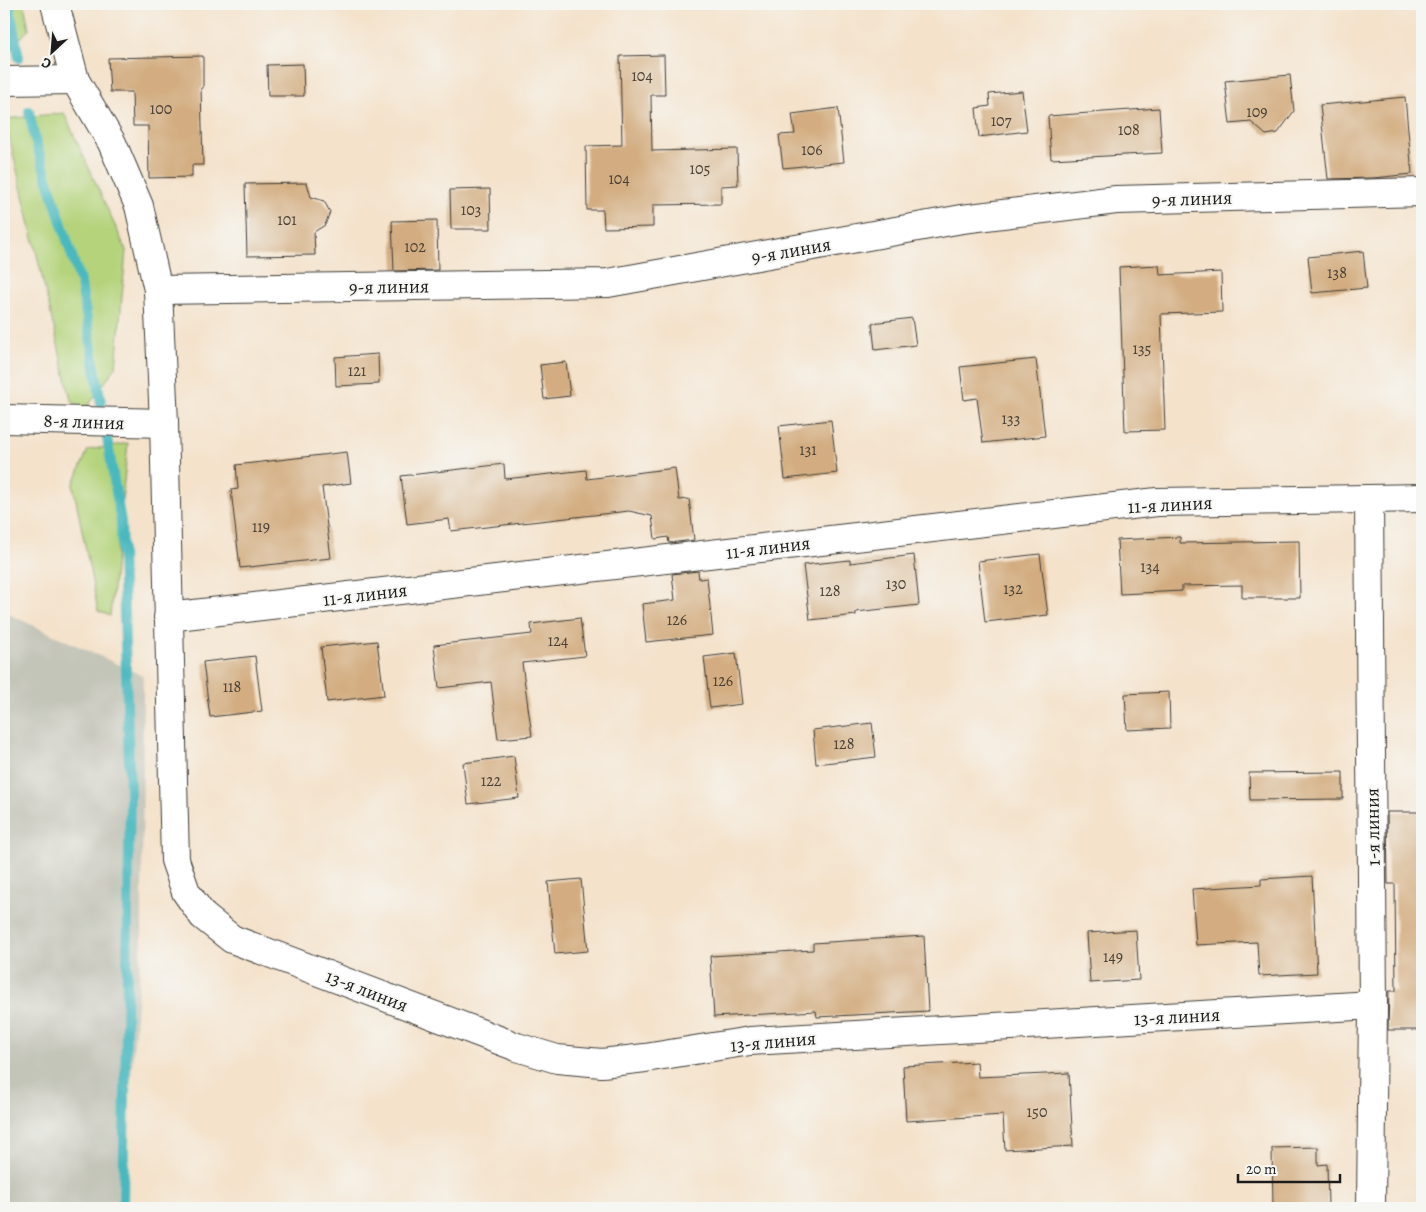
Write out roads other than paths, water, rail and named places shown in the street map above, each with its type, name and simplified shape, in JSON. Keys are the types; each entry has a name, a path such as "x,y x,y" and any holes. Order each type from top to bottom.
{"street":[{"name":"13-я линия","path":"55,4 75,80 112,143 140,206 158,290 164,423 175,860 186,892 203,916 232,938 517,1047 557,1058 602,1063 750,1041 1373,1005"},
{"path":"4,81 75,80"},
{"name":"9-я линия","path":"158,290 608,283 962,218 1116,200 1422,192"},
{"name":"8-я линия","path":"4,419 164,423"},
{"path":"1369,499 1422,498"},
{"name":"11-я линия","path":"168,617 1157,502 1369,499"},
{"name":"1-я линия","path":"1369,499 1373,1005 1371,1208"}],"waterway":[{"path":"9,4 19,58"},
{"path":"29,111 35,140 81,284 101,403"},
{"path":"107,438 121,522 130,793 123,1208"}]}
